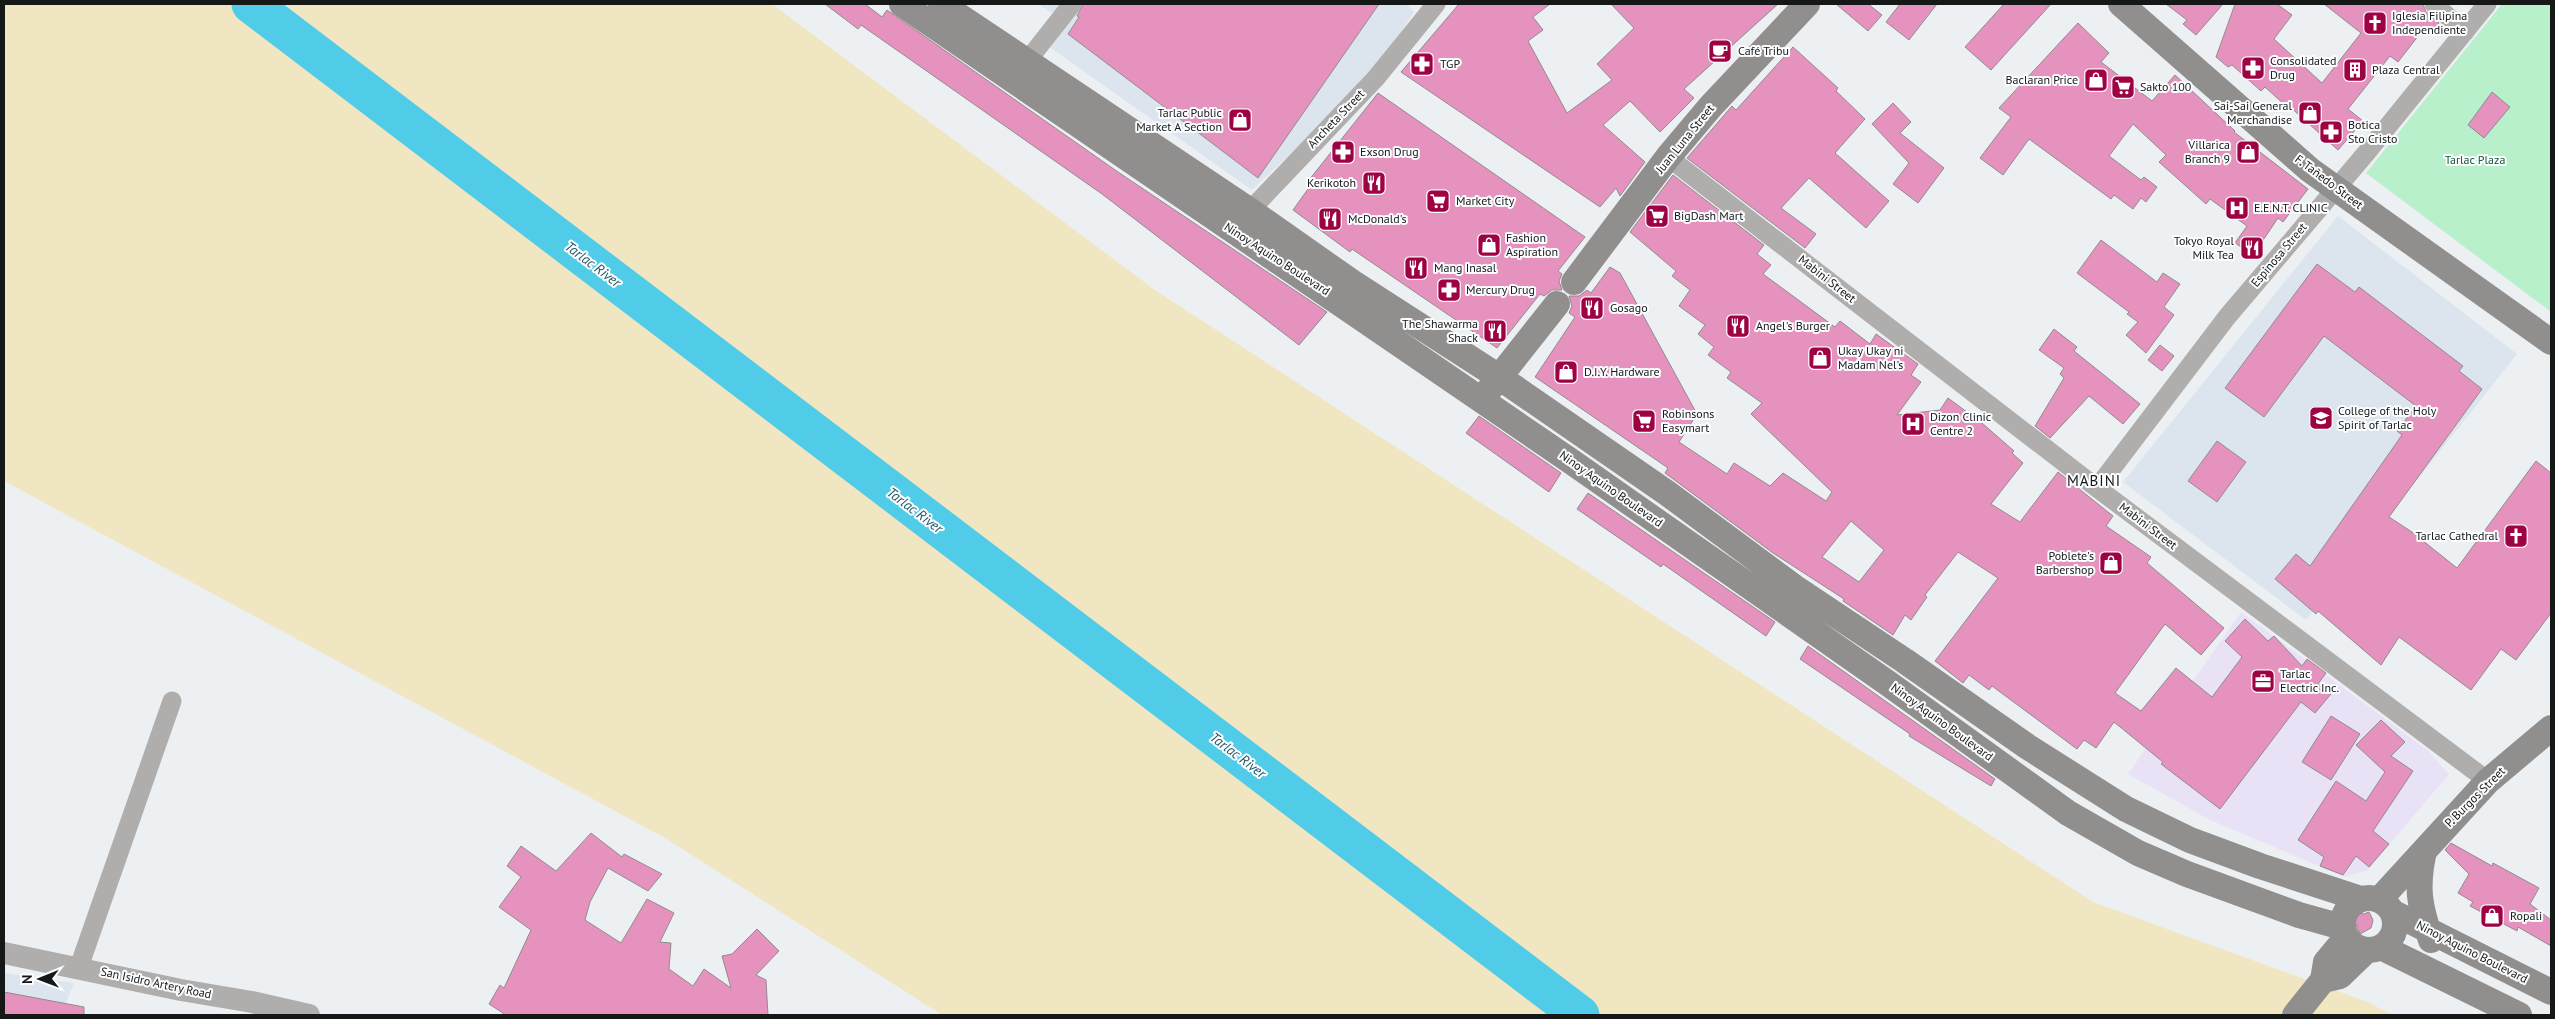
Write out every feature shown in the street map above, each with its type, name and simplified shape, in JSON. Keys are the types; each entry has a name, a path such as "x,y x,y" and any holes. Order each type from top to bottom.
{"main road":[{"name":"Ninoy Aquino Boulevard","path":"902,4 1020,70 1249,210 1353,283 1499,377 1667,494 1794,587 1905,660 2028,747 2126,809 2190,840 2234,857 2377,903 2551,992"},
{"name":"Ninoy Aquino Boulevard","path":"941,4 1020,70 1232,230 1345,304 1480,401 1572,462 1770,600 2068,813 2138,854 2299,915 2444,978 2519,1015"},
{"name":"Juan Luna Street","path":"1574,282 1710,106 1807,4"},
{"name":"F. Tañedo Street","path":"2121,4 2310,170 2551,342"},
{"path":"1480,401 1556,304"},
{"name":"P. Burgos Street","path":"2359,941 2347,910 2377,903 2488,781 2551,728"},
{"path":"2424,850 2418,880 2427,928 2444,978"},
{"path":"2295,1015 2319,985 2340,976 2359,941 2389,941 2394,932 2377,903"}],"street":[{"path":"1020,70 1072,4"},
{"name":"Ancheta Street","path":"1232,230 1376,78 1436,4"},
{"path":"2434,4 2465,32"},
{"name":"Espinosa Street","path":"2096,488 2227,317 2487,4"},
{"name":"Mabini Street","path":"1668,158 2096,488 2488,781"},
{"path":"79,967 172,701"},
{"name":"San Isidro Artery Road","path":"4,953 309,1015"}],"shaded area":[{"path":"1038,4 1064,4 1056,16"},
{"name":"Tarlac Public Market A Section","path":"1081,4 1407,4 1414,12 1372,77 1252,190 1048,46"},
{"name":"College of the Holy Spirit of Tarlac","path":"2338,216 2517,354 2306,620 2123,482"},
{"name":"Tarlac Electric Inc.","path":"2241,612 2427,750 2449,774 2368,870 2345,877 2210,820 2128,774"},
{"path":"4,973 74,983 61,1015 4,1015"}],"green space":[{"name":"Tarlac Plaza","path":"2502,4 2551,4 2551,312 2366,173"}],"sand":[{"path":"4,4 772,4 1155,290 2093,902 2365,1001 2393,1015 942,1015 665,838 4,481"}],"building":[{"path":"825,4 865,4 882,17 887,10 1118,172 1327,312 1299,345 1102,194 861,25 858,29"},
{"name":"Tarlac Public Market A Section","path":"1083,4 1379,4 1258,178 1068,34 1079,17 1077,16"},
{"path":"1459,4 1550,4 1533,17 1543,30 1528,41 1567,113 1612,80 1597,64 1634,28 1611,4 1778,4 1684,89 1694,98 1660,132 1630,101 1603,125 1645,162 1620,196 1616,188 1600,207 1401,72"},
{"path":"1836,4 1868,4 1882,15 1868,31"},
{"path":"1900,4 1937,4 1909,40 1886,22"},
{"path":"2004,4 2051,4 1991,70 1965,47"},
{"path":"2166,4 2223,4 2196,35 2183,24 2187,20"},
{"path":"2235,4 2277,4 2292,15 2274,39 2322,83 2361,33 2324,4 2423,4 2426,12 2439,23 2429,36 2422,31 2398,62 2390,56 2348,109 2363,121 2338,150 2265,87 2261,91 2232,65 2228,67 2216,57"},
{"path":"2078,23 2109,53 2101,62 2152,101 2175,75 2234,132 2308,189 2283,222 2278,218 2253,255 2235,243 2247,226 2210,199 2206,204 2159,162 2166,155 2133,124 2109,156 2141,180 2144,177 2157,187 2146,202 2141,198 2133,209 2114,195 2111,199 2029,139 2003,175 1980,158 2011,117 1999,108"},
{"path":"1793,47 1838,88 1836,91 1865,119 1835,153 1889,201 1866,228 1809,178 1781,208 1816,234 1805,248 1687,158 1732,106 1736,110"},
{"path":"2492,92 2510,107 2484,138 2468,125"},
{"name":"Market City","path":"1378,93 1585,237 1558,271 1562,274 1559,281 1562,290 1552,290 1544,296 1540,294 1497,348 1352,249 1350,252 1293,210 1313,182 1309,180"},
{"path":"1893,103 1911,122 1900,133 1944,168 1918,203 1893,184 1909,163 1872,124"},
{"path":"1673,175 1764,245 1757,254 1771,265 1763,274 1835,327 1840,321 1870,344 1876,334 1918,364 1911,375 1921,382 1897,415 1940,410 1948,398 1982,423 2014,451 2012,453 2023,463 1991,504 2020,522 2058,472 2113,516 2106,526 2151,557 2147,563 2224,628 2201,655 2165,624 2115,693 2141,711 2176,668 2212,697 2242,657 2225,641 2245,619 2268,641 2274,636 2302,666 2307,659 2326,673 2318,684 2331,694 2315,713 2301,702 2220,809 2161,764 2163,762 2114,722 2096,748 2084,740 2077,749 1992,686 1989,690 1969,675 1963,683 1935,661 1998,578 1958,552 1925,595 1927,597 1911,620 1905,615 1893,635 1843,601 1844,599 1773,553 1665,473 1668,468 1535,377 1575,317 1569,313 1572,306 1569,296 1579,296 1587,290 1591,293 1610,267 1620,273 1697,414 1679,442 1727,474 1734,463 1770,486 1783,473 1826,501 1832,492 1751,414 1762,403 1727,378 1731,372 1708,355 1714,347 1698,334 1705,325 1679,306 1690,290 1672,276 1676,271 1630,232","holes":["1851,521 1884,550 1859,582 1822,557"]},
{"path":"2101,240 2157,282 2163,273 2180,284 2164,307 2174,315 2146,353 2126,335 2138,322 2127,314 2129,312 2077,273"},
{"path":"2317,264 2355,292 2359,287 2463,366 2459,371 2482,389 2389,517 2412,532 2457,568 2536,461 2551,473 2551,613 2516,660 2501,649 2471,690 2399,637 2381,665 2318,611 2316,614 2275,579 2296,554 2310,566 2402,435 2397,431 2416,406 2324,336 2264,417 2225,388"},
{"path":"2054,329 2077,347 2074,351 2140,404 2123,424 2089,396 2050,438 2035,426 2064,378 2060,374 2064,368 2039,350"},
{"path":"2160,345 2174,356 2162,371 2148,360"},
{"path":"1479,416 1561,473 1549,492 1466,433"},
{"path":"2217,441 2246,462 2217,502 2188,481"},
{"path":"1588,493 1775,622 1766,636 1663,564 1661,567 1577,509"},
{"path":"1808,646 1995,779 1991,786 1909,736 1910,734 1800,659"},
{"path":"2331,716 2360,734 2331,780 2302,762"},
{"path":"2381,720 2405,742 2391,756 2413,771 2373,831 2389,844 2369,867 2356,856 2343,875 2320,866 2324,857 2298,840 2336,781 2366,801 2385,772 2356,745"},
{"path":"591,833 622,857 624,854 662,874 648,891 608,868 590,902 585,920 621,943 647,899 674,913 660,942 671,943 669,969 693,986 704,969 731,988 722,956 732,954 757,929 779,951 756,975 766,980 768,1015 506,1015 489,1004 500,985 504,988 531,930 499,907 521,877 507,866 521,846 556,871"},
{"path":"2451,843 2492,866 2493,863 2539,888 2530,904 2551,920 2551,946 2518,927 2517,931 2470,906 2473,902 2458,893 2469,874 2445,850"},
{"path":"2351,912 2364,914 2369,912 2373,920 2371,928 2360,934 2353,917 2349,914"},
{"path":"4,992 84,1007 84,1015 4,1015"}],"waterway":[{"name":"Tarlac River","path":"251,4 1580,1015"}],"place":[{"name":"Iglesia Filipina Independiente","path":"2375,23"},
{"name":"Café Tribu","path":"1720,51"},
{"name":"TGP","path":"1422,64"},
{"name":"Consolidated Drug","path":"2253,68"},
{"name":"Plaza Central","path":"2355,70"},
{"name":"Baclaran Price","path":"2096,80"},
{"name":"Sakto 100","path":"2123,87"},
{"name":"Sai-Sai General Merchandise","path":"2310,113"},
{"name":"Tarlac Public Market A Section","path":"1240,120"},
{"name":"Botica Sto Cristo","path":"2331,132"},
{"name":"Exson Drug","path":"1343,152"},
{"name":"Villarica Branch 9","path":"2248,152"},
{"name":"Kerikotoh","path":"1374,183"},
{"name":"Market City","path":"1438,201"},
{"name":"E.E.N.T. CLINIC","path":"2237,208"},
{"name":"BigDash Mart","path":"1657,216"},
{"name":"McDonald's","path":"1330,219"},
{"name":"Fashion Aspiration","path":"1489,245"},
{"name":"Tokyo Royal Milk Tea","path":"2252,248"},
{"name":"Mang Inasal","path":"1416,268"},
{"name":"Mercury Drug","path":"1449,290"},
{"name":"Gosago","path":"1592,308"},
{"name":"Angel's Burger","path":"1738,326"},
{"name":"The Shawarma Shack","path":"1495,331"},
{"name":"Ukay Ukay ni Madam Nel's","path":"1820,358"},
{"name":"D.I.Y. Hardware","path":"1566,372"},
{"name":"College of the Holy Spirit of Tarlac","path":"2321,418"},
{"name":"Robinsons Easymart","path":"1644,421"},
{"name":"Dizon Clinic Centre 2","path":"1913,424"},
{"name":"Tarlac Cathedral","path":"2516,536"},
{"name":"Poblete's Barbershop","path":"2111,563"},
{"name":"Tarlac Electric Inc.","path":"2263,681"},
{"name":"Ropali","path":"2492,916"}],"district":[{"name":"MABINI","path":"2094,481"}]}
